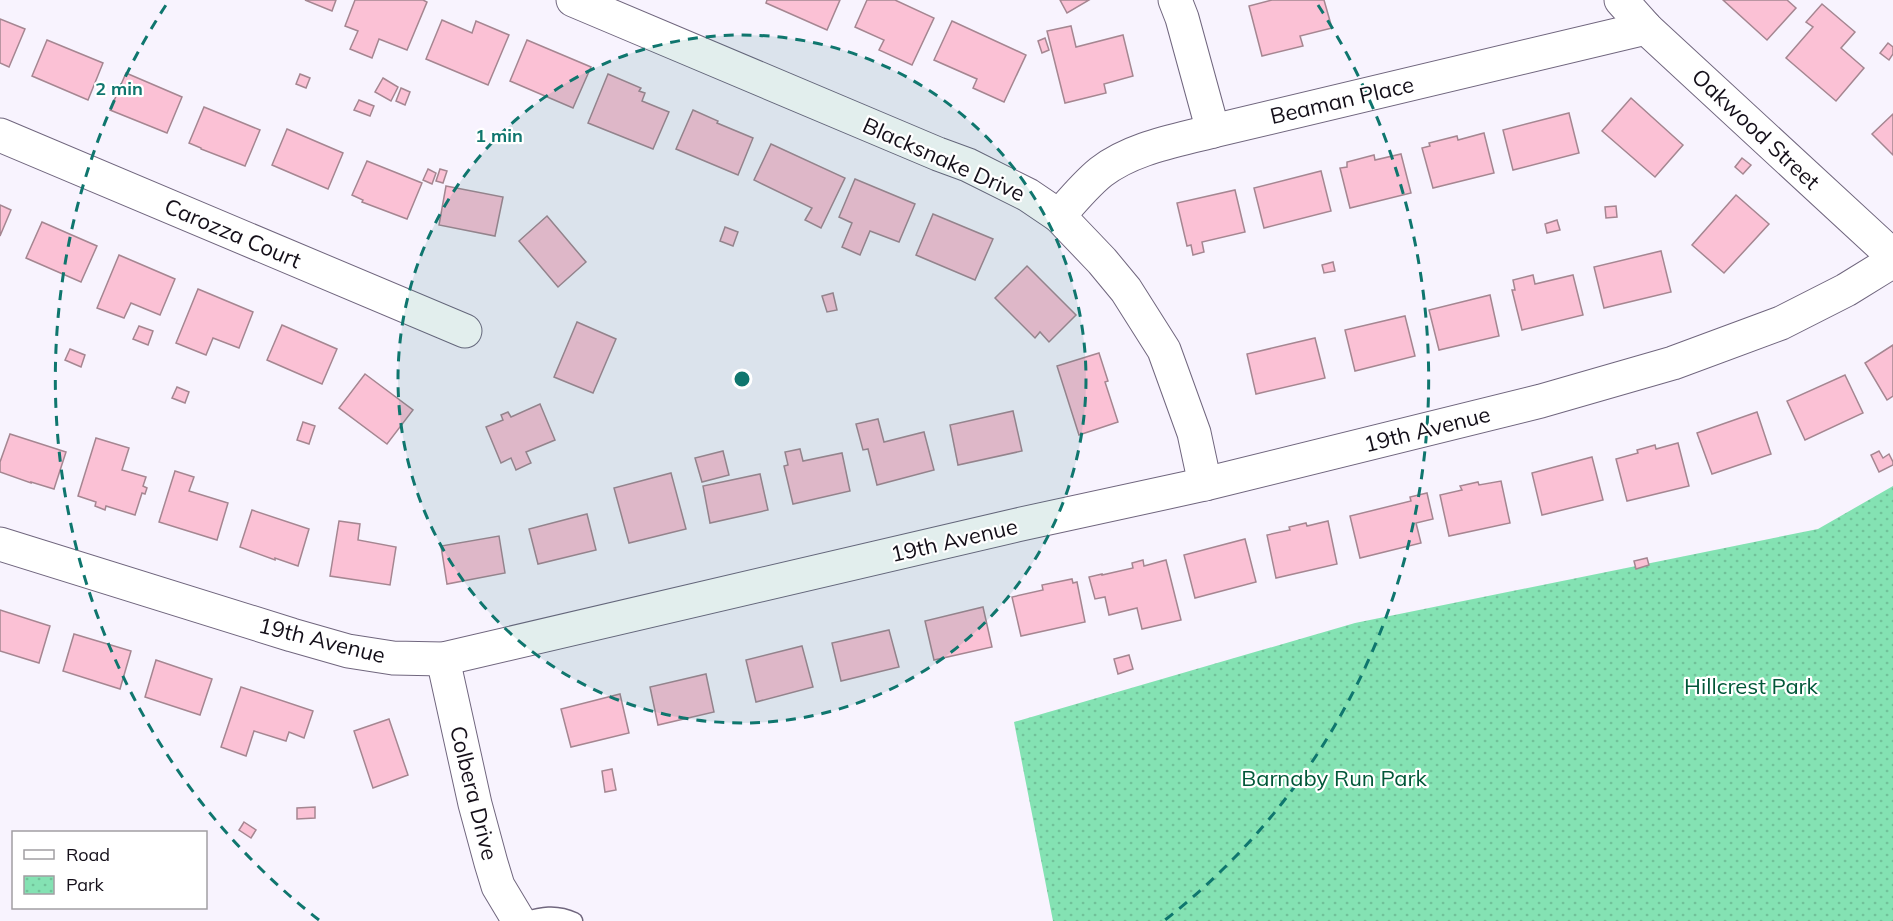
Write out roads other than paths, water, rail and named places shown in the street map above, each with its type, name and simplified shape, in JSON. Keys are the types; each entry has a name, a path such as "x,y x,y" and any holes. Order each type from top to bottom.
{"street":[{"name":"Blacksnake Drive","path":"573,0 927,150 968,165 1028,195 1059,216 1126,290 1164,350 1194,433 1204,484"},
{"path":"1175,0 1213,130"},
{"name":"Oakwood Street","path":"1621,0 1646,28 1893,258"},
{"name":"Beaman Place","path":"1059,216 1100,173 1118,161 1148,148 1213,130 1646,28"},
{"name":"Carozza Court","path":"0,135 465,331"},
{"name":"19th Avenue","path":"0,544 348,651 393,658 443,659 1017,525 1204,484 1541,401 1673,363 1781,323 1846,290 1893,258"},
{"name":"Colbera Drive","path":"443,659 475,804 491,863 498,886 521,921"}],"lane":[{"path":"521,921 548,915 574,921"}],"park label":[{"name":"Hillcrest Park","path":"1751,686"},
{"name":"Barnaby Run Park","path":"1334,778"}]}
